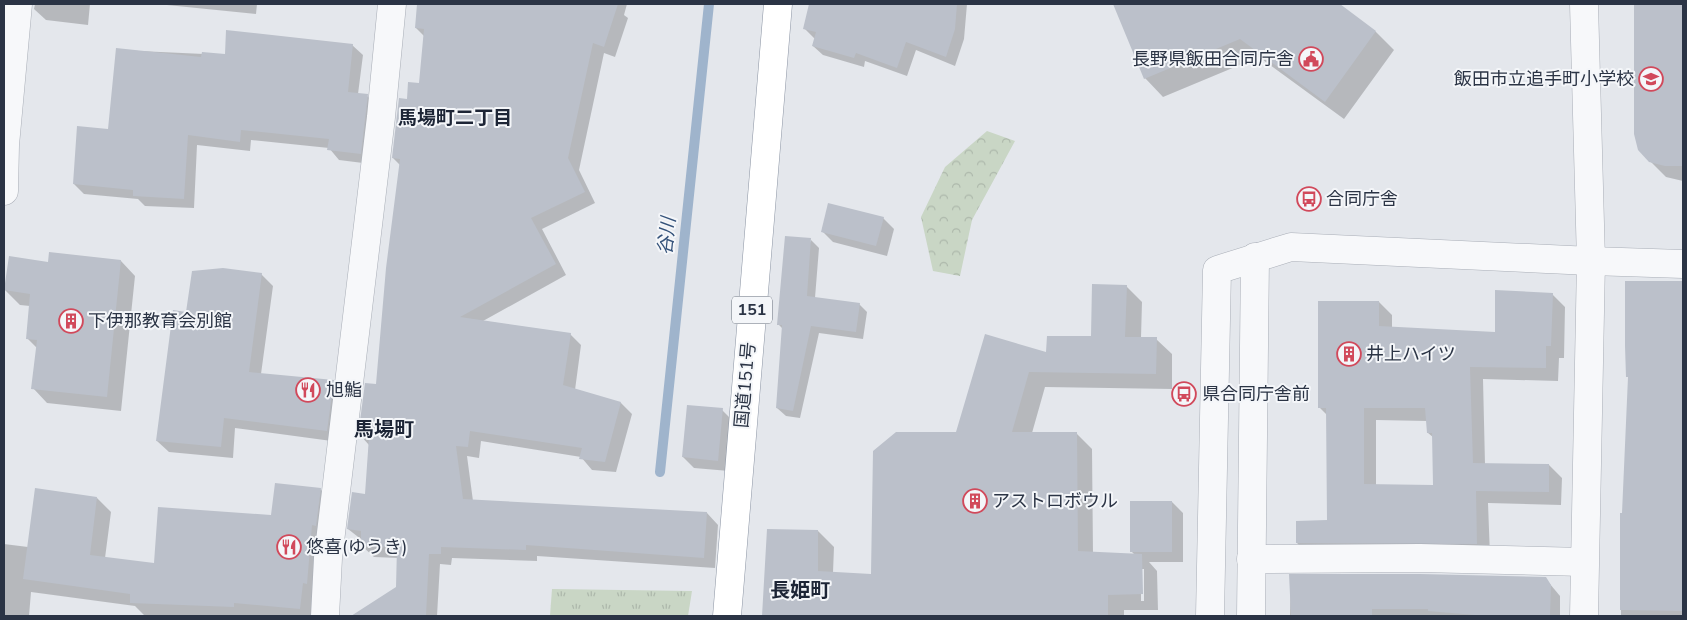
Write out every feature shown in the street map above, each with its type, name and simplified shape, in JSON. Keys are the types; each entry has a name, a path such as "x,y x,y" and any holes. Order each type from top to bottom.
{"highway":[{"name":"国道151号","path":"726,616 778,4"}],"street":[{"path":"4,191 5,145 18,4"},
{"path":"325,616 328,558 381,117 392,4"},
{"path":"1584,4 1591,261 1584,616"},
{"path":"1210,616 1214,337 1217,270 1291,247 1683,264"},
{"path":"1251,616 1254,257"},
{"path":"1251,559 1420,558 1584,562"}],"green space":[{"path":"987,131 1015,141 972,220 960,276 933,271 921,217 945,167"},
{"path":"552,589 692,591 688,616 550,616"}],"building":[{"path":"417,4 618,4 604,47 593,43 568,158 585,192 531,218 556,264 460,317 571,333 563,385 621,402 605,462 579,459 582,448 470,431 468,447 456,446 463,499 707,512 704,558 526,545 526,550 441,547 441,554 429,554 426,616 351,616 396,587 397,547 361,546 361,531 347,529 352,492 365,494 369,437 358,436 365,383 376,384 386,268 400,159 392,158 399,98 407,99 408,82 419,83 424,29 415,28"},
{"path":"809,4 957,4 955,29 946,57 906,42 897,68 856,53 854,58 812,46 816,32 803,29"},
{"name":"長野県飯田合同庁舎","path":"1113,4 1340,4 1376,31 1325,102 1240,39 1144,79"},
{"name":"飯田市立追手町小学校","path":"1634,4 1683,4 1683,166 1665,166 1649,162 1638,150 1634,134"},
{"path":"226,30 353,44 348,92 368,94 361,154 327,150 329,139 241,130 240,142 188,135 184,199 133,196 133,190 73,184 77,126 108,129 116,48 201,57 202,52 225,54"},
{"path":"828,203 884,217 876,246 821,232"},
{"path":"785,236 811,238 807,296 860,303 856,332 811,326 793,411 776,408 782,325 777,325"},
{"name":"下伊那教育会別館","path":"49,252 121,260 107,397 31,389 37,340 26,339 30,294 4,290 9,256 48,262"},
{"path":"223,268 262,273 249,372 334,380 327,431 224,418 221,447 156,441 173,310 186,312 192,271"},
{"path":"1625,281 1683,281 1683,611 1620,610 1620,513 1622,513 1628,377 1626,377 1625,346"},
{"name":"アストロボウル","path":"1092,284 1127,285 1125,337 1157,337 1156,374 1029,372 1012,432 1077,432 1078,551 1142,554 1143,594 1108,595 1108,616 762,616 767,529 818,530 818,571 871,574 873,451 896,432 956,432 985,334 1046,352 1047,336 1091,336"},
{"path":"1495,290 1553,293 1551,346 1546,346 1546,368 1470,367 1473,463 1549,464 1549,492 1476,491 1477,544 1296,543 1296,521 1327,520 1326,408 1318,408 1318,301 1379,301 1379,326 1495,332","holes":["1364,408 1425,408 1427,433 1432,433 1433,485 1364,484"]},
{"path":"687,405 723,408 718,461 682,457"},
{"path":"275,483 321,488 316,526 312,525 307,584 303,583 300,609 234,603 234,607 130,603 130,594 23,579 35,488 97,497 90,555 154,563 158,507 271,515"},
{"path":"1130,501 1172,501 1172,552 1130,552"},
{"path":"1289,574 1420,574 1546,577 1551,585 1550,616 1475,615 1428,611 1428,609 1372,609 1372,616 1291,616"}],"waterway":[{"name":"谷川","path":"660,472 709,4"}],"place":[{"name":"長野県飯田合同庁舎","path":"1311,59"},
{"name":"飯田市立追手町小学校","path":"1651,79"},
{"name":"合同庁舎","path":"1309,199"},
{"name":"下伊那教育会別館","path":"71,321"},
{"name":"井上ハイツ","path":"1349,354"},
{"name":"旭鮨","path":"308,390"},
{"name":"県合同庁舎前","path":"1184,394"},
{"name":"アストロボウル","path":"975,501"},
{"name":"悠喜(ゆうき)","path":"289,547"}],"district":[{"name":"馬場町二丁目","path":"455,118"},
{"name":"馬場町","path":"384,429"},
{"name":"長姫町","path":"800,590"}]}
